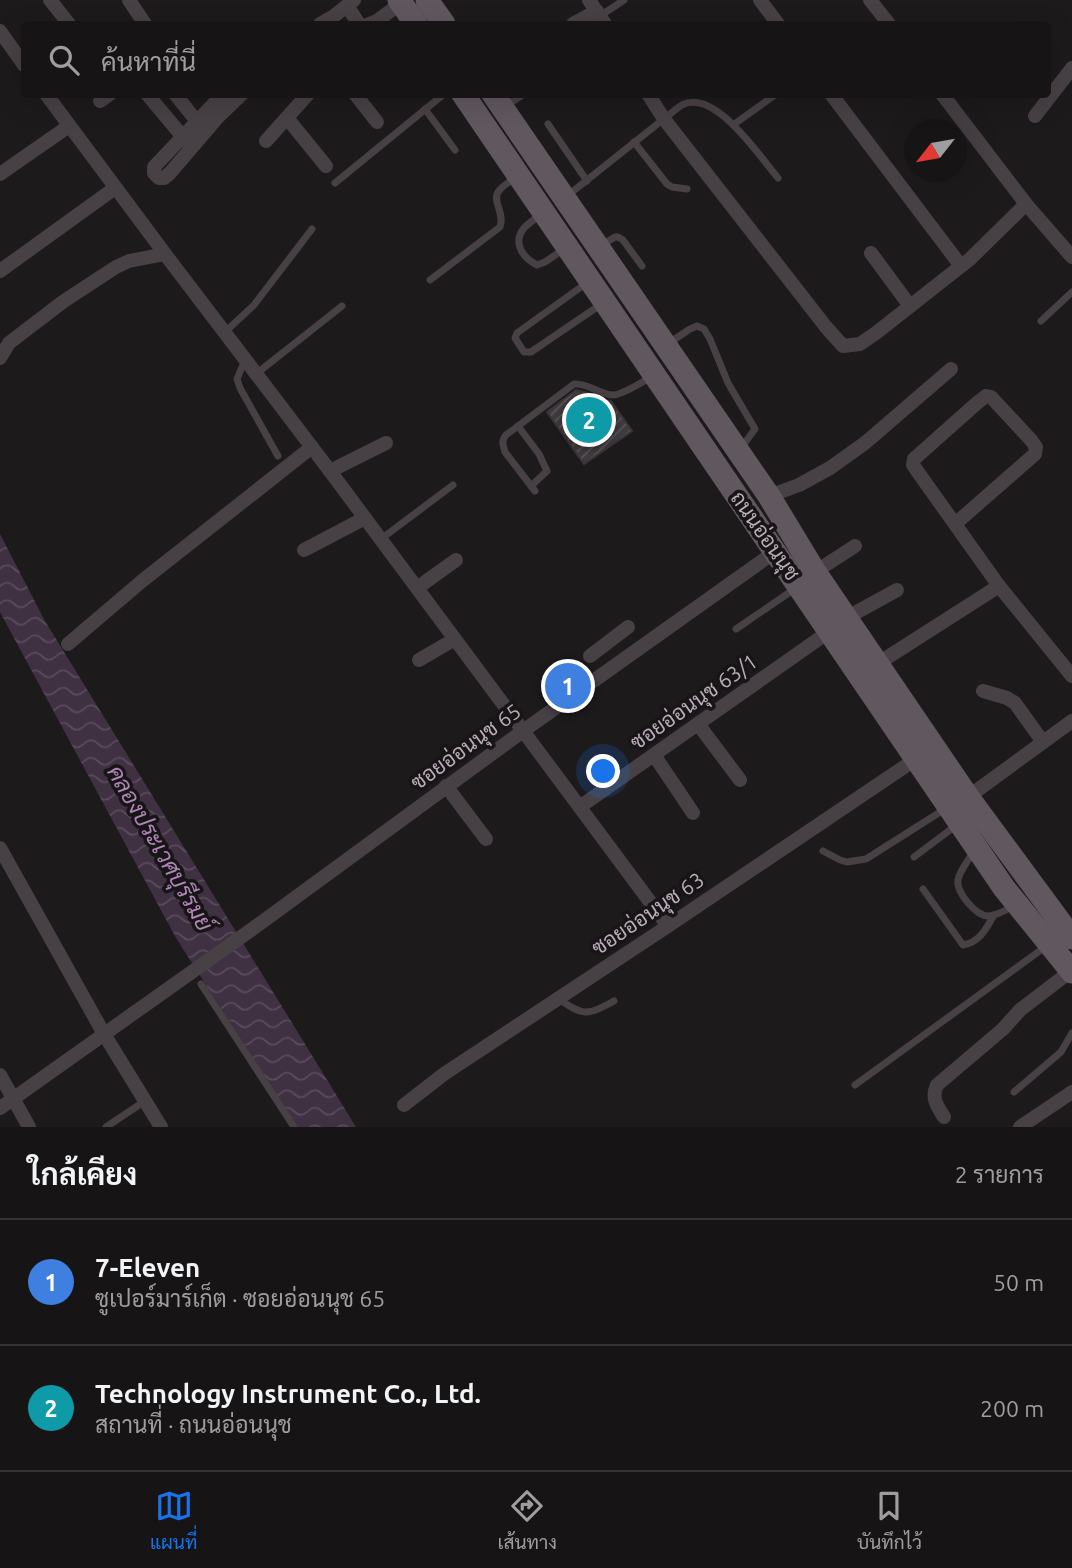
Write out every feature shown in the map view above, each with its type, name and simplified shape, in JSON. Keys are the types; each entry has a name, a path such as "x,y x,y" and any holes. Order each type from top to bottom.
{"main road":[{"path":"428,0 442,21"},
{"path":"400,2 414,21"},
{"name":"ถนนอ่อนนุช","path":"466,98 654,376 785,545 838,624 916,759 1072,938"},
{"name":"ถนนอ่อนนุช","path":"497,101 769,496 785,545"},
{"path":"624,331 645,317"},
{"name":"ถนนอ่อนนุช","path":"838,624 877,664 959,809 975,845 1071,972"}],"street":[{"path":"50,0 67,21"},
{"path":"129,0 143,21"},
{"path":"760,0 776,21"},
{"path":"870,0 887,21"},
{"path":"377,21 400,2"},
{"path":"325,21 351,3 358,21"},
{"path":"580,21 598,13"},
{"path":"0,30 21,61"},
{"path":"1051,95 1072,68"},
{"path":"49,98 668,926"},
{"path":"150,98 187,142 237,98"},
{"path":"179,98 201,127"},
{"path":"201,127 220,98"},
{"path":"266,141 304,98"},
{"path":"358,98 377,122"},
{"path":"651,98 664,119 843,346 860,344 876,333 961,266 1026,204"},
{"path":"834,98 961,266"},
{"path":"945,98 1026,204 1072,257"},
{"path":"1035,116 1049,98"},
{"path":"287,117 326,166"},
{"path":"0,174 69,127"},
{"path":"0,271 115,188"},
{"path":"871,253 910,306"},
{"path":"0,358 9,343 64,301 116,267 129,261 165,254"},
{"path":"769,496 799,485 830,468 865,443 951,369"},
{"path":"955,524 1035,454 1036,447 1031,440 991,397 986,396 977,402 914,459 913,465 999,586 1072,676"},
{"path":"330,471 386,443"},
{"path":"68,644 142,581 312,447"},
{"path":"304,550 365,518"},
{"name":"ซอยอ่อนนุช 65","path":"0,1108 785,545"},
{"path":"807,579 855,546"},
{"path":"417,588 456,560"},
{"path":"877,664 999,586"},
{"name":"ซอยอ่อนนุช 63/1","path":"580,806 838,624 897,590"},
{"path":"590,656 628,627"},
{"path":"419,660 455,639"},
{"path":"610,640 625,659"},
{"path":"983,691 1015,703 1043,742"},
{"path":"959,809 1072,721"},
{"path":"698,724 740,780"},
{"path":"654,755 693,813"},
{"name":"ซอยอ่อนนุช 63","path":"404,1105 444,1074 916,759"},
{"path":"446,786 486,839"},
{"path":"0,848 104,1034 161,1127"},
{"path":"944,1117 934,1100 933,1093 937,1085 1003,1029 1020,1010 1071,972"},
{"path":"0,1075 29,1127"},
{"path":"1020,1127 1072,1092"}],"lane":[{"path":"598,13 624,0"},
{"path":"335,183 439,98"},
{"path":"733,125 771,98"},
{"path":"565,198 684,104 699,103 714,108 733,125 778,178"},
{"path":"425,109 455,150"},
{"path":"548,124 587,181"},
{"path":"634,142 667,184 687,189"},
{"path":"430,280 500,227 502,214 495,199 496,194 519,175"},
{"path":"544,212 520,234 522,254 537,265 568,247"},
{"path":"225,333 254,304 312,229"},
{"path":"598,247 618,237 642,266"},
{"path":"589,281 517,333 515,338 524,352 531,352 604,302"},
{"path":"1041,321 1072,292"},
{"path":"256,374 342,306"},
{"path":"664,345 697,326 704,329 728,383 755,429 738,452"},
{"path":"245,360 237,379 240,388 278,456"},
{"path":"518,426 546,466 547,471 533,489 505,452 503,439 518,426 574,384 582,383 611,396 654,376"},
{"path":"381,540 453,485"},
{"path":"736,629 807,579"},
{"path":"823,851 847,862 866,859 959,809"},
{"path":"914,857 959,809"},
{"path":"975,845 958,880 965,899 979,914 988,916 1017,904"},
{"path":"923,889 963,945 983,935 994,915"},
{"path":"855,1085 1048,944"},
{"path":"201,984 294,1127"},
{"path":"558,999 576,1012 586,1013 614,1001"},
{"path":"1014,1092 1061,1052 1072,1033"},
{"path":"106,1127 145,1101"}],"water":[{"name":"คลองประเวศบุรีรมย์","path":"0,534 45,621 356,1127 297,1127 176,938 0,612"}],"building":[{"path":"576,390 588,393 596,405 604,400 611,401 632,431 584,464 547,412"}],"place":[{"name":"Technology Instrument Co., Ltd.","path":"589,420"},
{"name":"7-Eleven","path":"568,686"}]}
